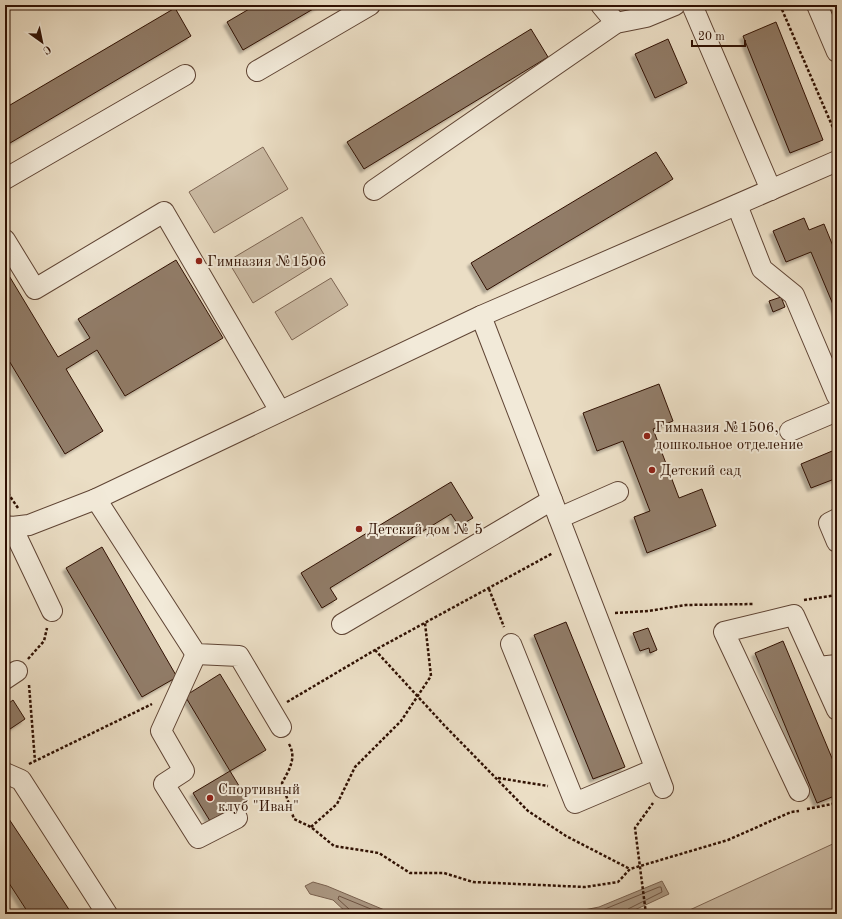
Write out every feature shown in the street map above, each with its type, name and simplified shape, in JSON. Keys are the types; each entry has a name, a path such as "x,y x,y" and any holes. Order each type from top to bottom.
{"street":[{"path":"257,71 370,5"},
{"path":"601,5 616,23"},
{"path":"374,190 616,23 646,17 675,5"},
{"path":"692,5 771,190"},
{"path":"817,5 837,52"},
{"path":"5,179 185,75"},
{"path":"52,611 8,527 29,525 96,499 481,316 837,161"},
{"path":"738,205 762,269 794,295 837,396"},
{"path":"5,240 36,289 164,212 280,411"},
{"path":"481,316 663,788"},
{"path":"790,431 837,410"},
{"path":"342,624 555,509 618,492"},
{"path":"96,499 196,654"},
{"path":"837,519 829,523 837,542"},
{"path":"799,791 724,632 794,615 827,666 837,710"},
{"path":"511,644 575,803 655,769"},
{"path":"196,654 161,731 184,771 164,784 198,838 237,818"},
{"path":"196,654 239,656 276,719"},
{"path":"7,774 21,780 107,914"}],"path":[{"path":"780,5 837,137"},
{"path":"569,544 375,650 276,719 292,750 292,763 282,783 294,819 311,827 334,846 378,853 410,873 444,873 473,882 585,887 618,882 630,869 640,865 728,840 791,812 837,802"},
{"path":"489,589 511,644"},
{"path":"799,600 837,595"},
{"path":"596,614 648,611 686,605 730,606 760,604"},
{"path":"35,761 17,678 44,641 52,611"},
{"path":"311,827 337,804 355,767 401,720 431,676 425,623"},
{"path":"375,650 528,811 566,836 630,869"},
{"path":"7,774 180,690"},
{"path":"497,778 569,789"},
{"path":"646,914 635,828 663,788"}],"shaded area":[{"path":"263,147 288,189 214,233 189,192"},
{"path":"302,217 326,258 253,303 228,261"},
{"path":"331,278 348,305 292,340 275,312"},
{"path":"837,842 837,914 681,914"}],"water":[{"path":"662,881 669,894 626,914 564,914 599,907"},
{"path":"313,882 327,886 394,914 348,914 333,900 310,894 305,886"}],"building":[{"path":"256,5 320,5 243,50 227,22"},
{"path":"175,8 191,36 5,146 5,108"},
{"path":"776,22 823,140 790,153 743,36"},
{"path":"531,29 548,57 364,169 347,142"},
{"path":"668,39 687,83 655,98 635,54"},
{"path":"656,152 673,179 487,290 471,263"},
{"path":"804,218 809,230 824,224 833,246 837,245 837,314 811,252 786,262 773,231"},
{"path":"176,260 223,338 125,396 97,350 66,369 103,431 65,454 5,354 5,269 58,357 90,338 78,319"},
{"path":"781,297 785,307 773,312 769,301"},
{"name":"Детский сад","path":"659,384 673,421 653,429 679,498 702,489 716,526 647,553 634,517 650,511 623,441 597,451 583,413"},
{"path":"837,449 837,478 811,488 801,464"},
{"path":"451,482 473,518 459,526 451,514 330,588 337,599 322,608 301,573"},
{"path":"102,547 177,677 142,697 66,568"},
{"path":"566,622 625,767 593,779 534,635"},
{"path":"648,628 657,650 650,653 649,648 640,651 633,633"},
{"path":"783,641 837,770 837,795 817,803 755,653"},
{"path":"220,674 266,750 230,771 185,696"},
{"path":"13,700 25,719 10,729 5,721 5,706"},
{"path":"230,771 247,799 210,821 193,793"},
{"path":"5,813 72,914 29,914 5,877"}],"place":[{"name":"Гимназия №1506","path":"199,261"},
{"name":"Гимназия №1506, дошкольное отделение","path":"647,436"},
{"name":"Детский сад","path":"652,470"},
{"name":"Детский дом № 5","path":"359,529"},
{"name":"Спортивный клуб \"Иван\"","path":"210,798"}]}
